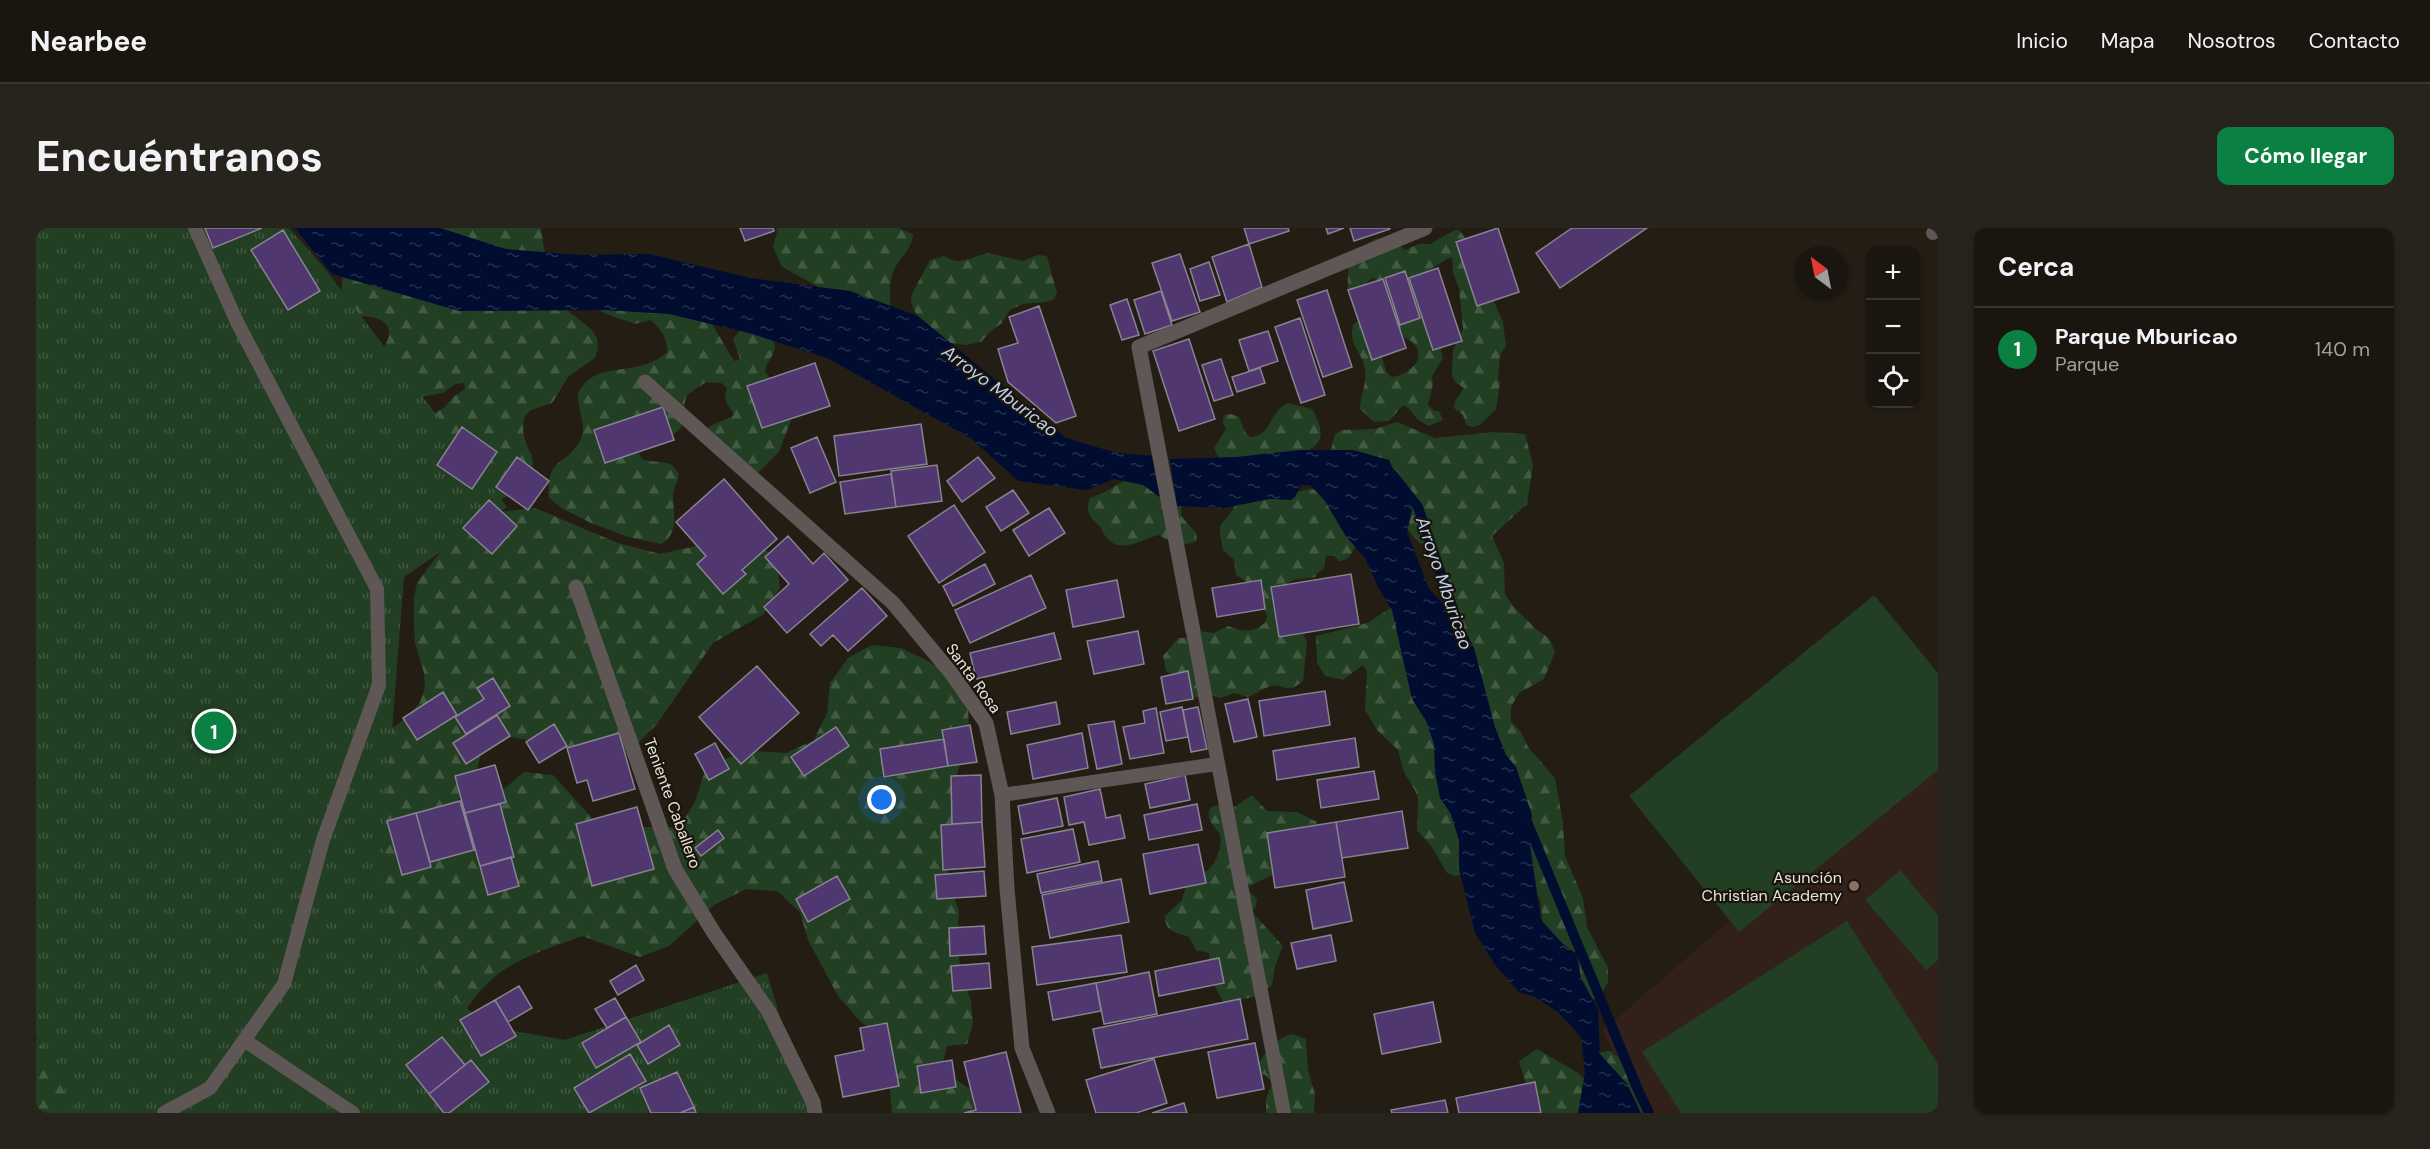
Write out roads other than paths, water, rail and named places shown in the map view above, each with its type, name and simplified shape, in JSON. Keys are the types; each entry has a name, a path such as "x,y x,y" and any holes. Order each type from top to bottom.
{"street":[{"path":"1193,631 1139,348 1425,228"},
{"name":"Santa Rosa","path":"645,382 893,603 952,674 986,723 1002,795 1007,889 1022,1048 1048,1113"},
{"name":"Teniente Caballero","path":"576,586 675,869 714,933 769,1012 813,1102 815,1113"}],"lane":[{"path":"164,1113 210,1088 284,984 323,840 379,685 377,589 237,322 195,228"},
{"path":"1193,631 1284,1113"},
{"path":"1002,795 1217,764"},
{"path":"244,1040 353,1113"}],"water":[{"path":"295,228 440,228 506,249 581,255 649,254 751,278 850,291 918,316 1066,438 1117,453 1155,456 1165,501 1143,485 1114,479 1087,490 1018,481 972,439 827,358 749,333 669,314 605,310 459,311 332,274"},
{"path":"1301,450 1353,450 1389,460 1412,510 1407,532 1429,589 1460,620 1474,648 1495,727 1506,755 1516,767 1532,815 1529,838 1541,920 1563,944 1577,954 1581,978 1598,1009 1600,1054 1627,1084 1641,1113 1578,1113 1585,1072 1581,1037 1559,1013 1535,997 1519,992 1496,966 1475,933 1459,869 1459,841 1451,814 1440,798 1435,772 1434,744 1426,721 1412,699 1392,610 1378,587 1365,558 1345,535 1325,501 1310,485 1301,485 1291,500 1269,499 1224,508 1177,506 1170,459 1236,457"}],"waterway":[{"name":"Arroyo Mburicao","path":"1393,475 1418,507 1459,627"},
{"name":"Arroyo Mburicao","path":"1525,817 1649,1113"}],"place":[{"name":"Parque Mburicao","path":"214,731"},
{"name":"Asunción Christian Academy","path":"1854,886"}]}
